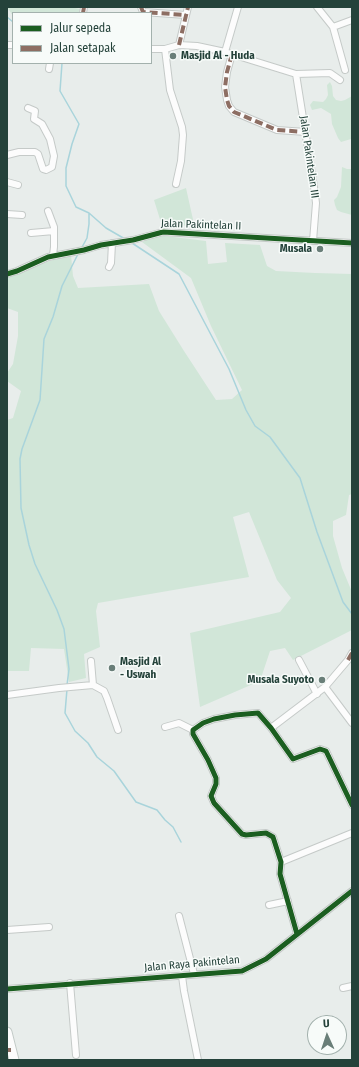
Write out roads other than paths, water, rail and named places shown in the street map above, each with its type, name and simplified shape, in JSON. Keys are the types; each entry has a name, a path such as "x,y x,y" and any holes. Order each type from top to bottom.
{"main road":[{"path":"7,1032 9,1050 14,1060"}],"street":[{"path":"179,45 188,7"},
{"path":"225,52 238,7"},
{"path":"317,7 333,27 345,70"},
{"path":"152,13 186,15"},
{"path":"333,27 352,20"},
{"path":"152,49 165,49 179,45 197,46 225,52 296,74 330,73 340,80"},
{"path":"165,49 170,90 182,127 183,135 181,161 176,184"},
{"path":"232,54 225,87 229,106 234,112 277,130 306,132"},
{"name":"Jalan Pakintelan III","path":"296,74 316,203 313,241"},
{"path":"7,155 19,152 35,152 38,154 43,169 46,170 52,167 54,156 50,139 42,124 34,119 35,111 28,108"},
{"path":"7,182 18,185"},
{"path":"48,211 54,231 53,256"},
{"path":"7,214 22,215"},
{"path":"31,233 54,231"},
{"name":"Jalan Pakintelan II","path":"7,274 53,256 133,240 164,232 352,243"},
{"path":"109,267 111,263 112,243"},
{"path":"271,728 325,687 348,660 352,653"},
{"path":"299,660 317,694"},
{"path":"91,661 93,685"},
{"path":"7,695 74,686 93,685 104,691 118,730"},
{"path":"325,687 352,723"},
{"path":"193,730 214,719 253,713 260,715 293,759 320,749 326,751 352,805"},
{"path":"165,727 179,724 193,730"},
{"path":"193,730 193,734 208,760 216,778 216,784 211,796 214,803 242,834 250,835 266,832 270,834 276,843 281,862 280,874 297,934"},
{"path":"281,862 352,833"},
{"name":"Jalan Raya Pakintelan","path":"7,989 70,983 225,973 245,970 266,959 352,891"},
{"path":"269,905 288,901"},
{"path":"179,916 194,974"},
{"path":"7,930 49,927"},
{"path":"182,976 198,1060"},
{"path":"70,983 76,1055"},
{"path":"343,988 352,986"}],"waterway":[{"path":"7,17 12,21"},
{"path":"62,64 60,91 79,124 66,168 66,186 76,207 89,213 106,228 125,239"},
{"path":"81,249 87,238 89,213"},
{"path":"132,243 179,274 229,369 246,410 255,426 270,437 300,478 317,532 343,602 352,614"},
{"path":"67,685 69,669 64,629 57,610 35,564 29,545 21,508 20,459 22,449 40,400 44,339 53,317 62,286 78,254"},
{"path":"67,689 65,713 75,731 88,743 97,757 114,771 136,802 157,810 173,827 181,842"}],"place":[{"name":"Masjid Al - Huda","path":"173,56"},
{"name":"Musala","path":"320,249"},
{"name":"Masjid Al - Uswah","path":"112,668"},
{"name":"Musala Suyoto","path":"322,680"}]}
